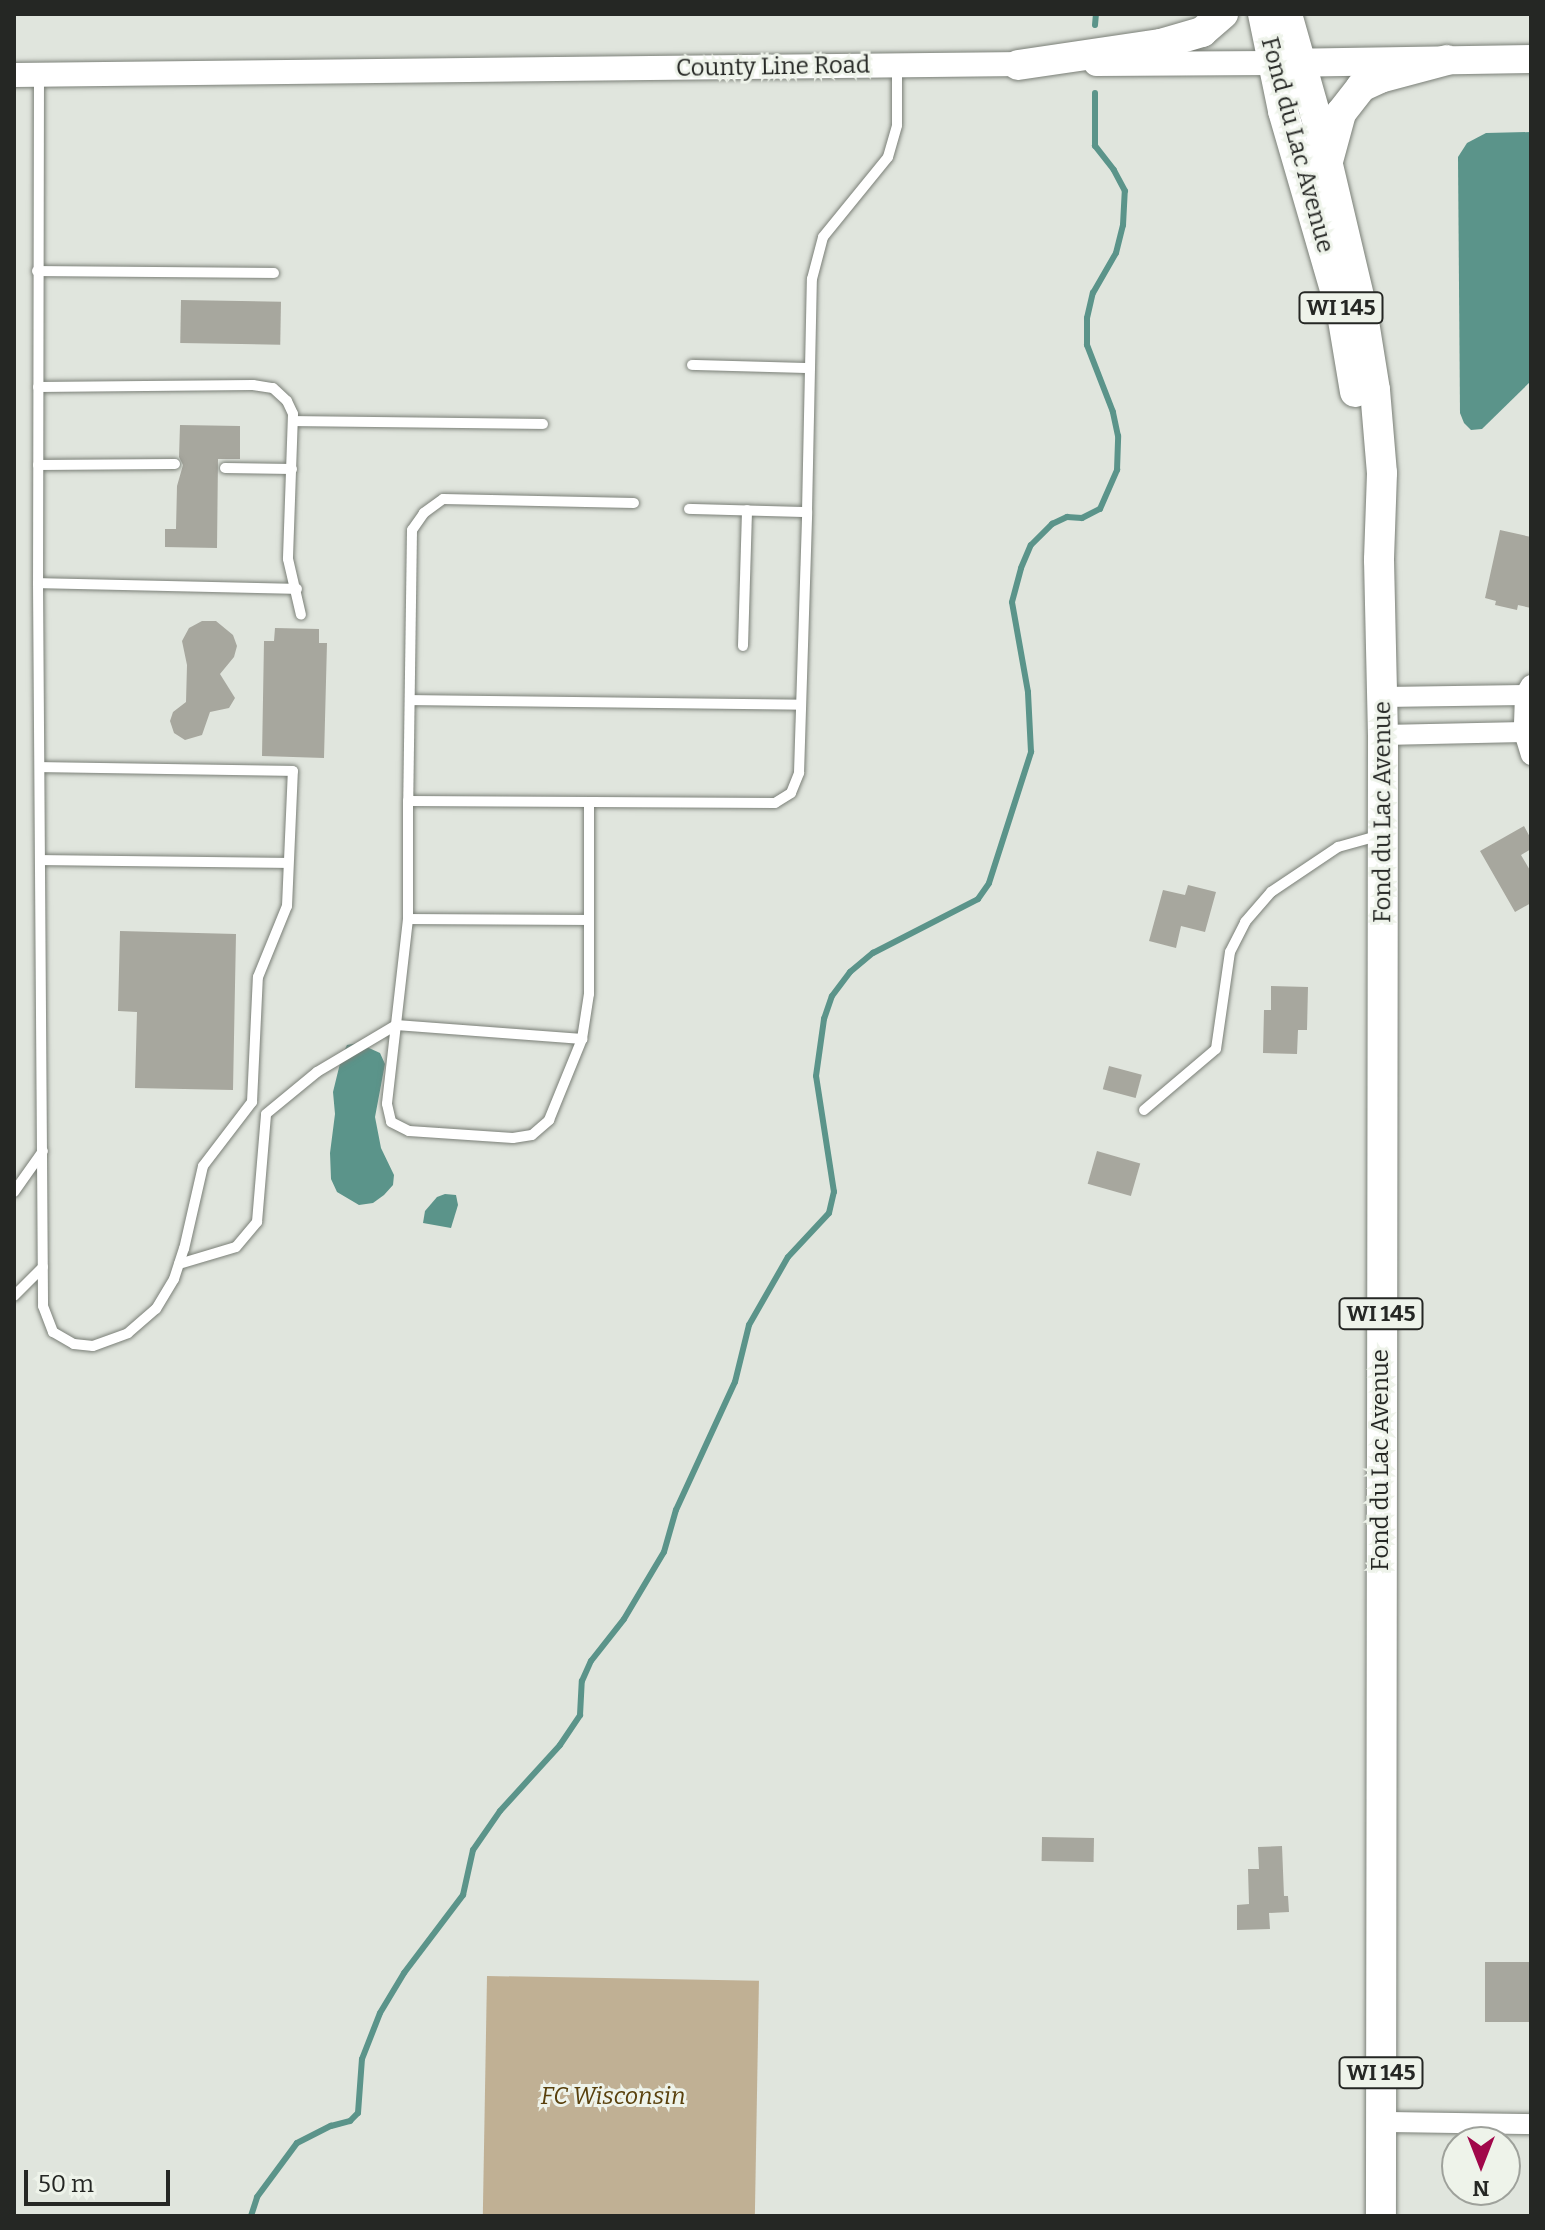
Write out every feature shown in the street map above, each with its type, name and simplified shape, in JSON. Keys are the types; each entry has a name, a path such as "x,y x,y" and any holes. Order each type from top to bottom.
{"main road":[{"path":"1018,65 1161,44 1202,32 1223,14"},
{"name":"Fond du Lac Avenue","path":"1263,14 1272,63 1342,314 1379,560"},
{"name":"Fond du Lac Avenue","path":"1287,14 1328,163 1362,309 1375,390 1382,473 1379,560 1383,697 1381,2216"},
{"name":"County Line Road","path":"1272,63 1531,59"},
{"path":"1328,163 1341,113 1361,87 1380,78 1447,60"}],"street":[{"name":"County Line Road","path":"14,75 1272,63"},
{"path":"1383,697 1528,690 1524,732 1531,755"},
{"path":"1383,735 1524,732"},
{"path":"1381,2122 1531,2124"}],"lane":[{"path":"408,801 775,803 791,793 799,773 812,279 823,237 888,157 897,125 897,66"},
{"path":"39,75 38,583 43,1306 53,1332 74,1344 93,1346 113,1341 144,1321 160,1302 179,1264 203,1166 252,1102 258,977 287,906 293,771 40,767"},
{"path":"37,271 274,273"},
{"path":"692,365 810,368"},
{"path":"38,387 253,385 273,388 280,394 287,401 293,421 288,559 301,615"},
{"path":"293,421 543,424"},
{"path":"38,465 175,464"},
{"path":"225,468 292,469"},
{"path":"589,802 589,994 582,1039 549,1120 532,1135 513,1138 409,1131 391,1122 387,1104 408,919 412,530 424,513 443,499 634,503"},
{"path":"689,509 807,512"},
{"path":"743,646 747,510"},
{"path":"38,583 297,589"},
{"path":"410,700 801,705"},
{"path":"1144,1110 1216,1049 1230,952 1245,922 1271,892 1338,847 1383,835"},
{"path":"41,860 288,863"},
{"path":"408,919 589,920"},
{"path":"179,1264 236,1247 257,1222 266,1114 317,1072 396,1025 582,1039"},
{"path":"14,1192 43,1151"},
{"path":"14,1296 43,1267"}],"green space":[{"name":"FC Wisconsin","path":"487,1976 759,1981 755,2216 483,2216"}],"water":[{"path":"1531,132 1531,381 1482,429 1471,430 1460,413 1458,157 1467,143 1486,133"},
{"path":"358,1043 380,1053 385,1064 375,1117 381,1148 394,1175 393,1185 384,1195 373,1203 359,1205 337,1192 331,1179 330,1153 335,1114 333,1092 342,1055 347,1045"},
{"path":"456,1195 458,1205 451,1228 423,1223 425,1211 437,1197"}],"building":[{"path":"181,300 281,302 280,345 180,343"},
{"path":"180,425 240,426 240,459 218,459 217,548 165,547 165,529 176,529 177,486 183,465 179,457"},
{"path":"1500,530 1531,537 1531,608 1518,605 1517,610 1495,605 1496,601 1485,598"},
{"path":"202,621 216,621 233,635 237,646 234,657 220,674 235,698 229,708 210,712 202,735 185,740 174,733 170,721 173,712 186,702 187,665 182,641 189,628"},
{"path":"275,628 319,629 319,643 327,643 324,758 262,756 264,641 274,641"},
{"path":"1524,826 1531,839 1531,849 1521,855 1531,872 1531,903 1515,912 1480,851"},
{"path":"1188,885 1216,892 1205,932 1181,926 1176,948 1149,941 1163,890 1185,895"},
{"path":"120,931 236,934 233,1090 135,1088 137,1012 118,1011"},
{"path":"1271,986 1308,987 1307,1030 1298,1030 1297,1054 1263,1053 1264,1010 1271,1010"},
{"path":"1109,1066 1142,1075 1136,1098 1103,1089"},
{"path":"1097,1151 1140,1163 1131,1196 1088,1184"},
{"path":"1042,1837 1094,1838 1094,1862 1042,1861"},
{"path":"1282,1846 1284,1896 1288,1896 1289,1912 1269,1913 1270,1929 1237,1930 1237,1905 1249,1904 1248,1869 1259,1869 1258,1847"},
{"path":"1485,1962 1531,1962 1531,2022 1485,2022"}],"waterway":[{"path":"1095,25 1096,14"},
{"path":"251,2216 257,2197 297,2143 331,2126 350,2121 358,2113 362,2059 380,2013 404,1973 463,1895 473,1850 500,1811 560,1745 580,1715 582,1681 591,1661 624,1619 664,1552 676,1510 735,1382 749,1325 788,1257 829,1213 834,1192 816,1076 824,1019 832,996 850,972 873,953 978,899 989,883 1031,752 1028,692 1012,602 1021,568 1031,545 1052,524 1067,517 1082,518 1100,509 1117,470 1118,436 1113,412 1087,345 1087,318 1093,293 1116,253 1123,225 1125,191 1114,170 1095,146 1095,93"}]}
